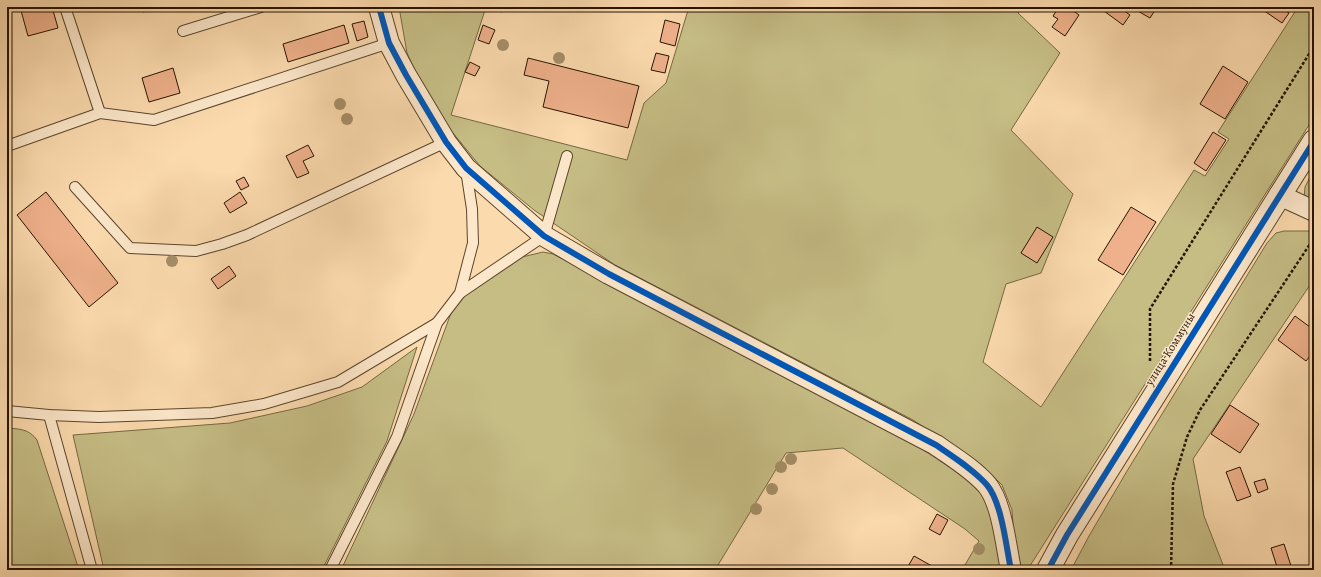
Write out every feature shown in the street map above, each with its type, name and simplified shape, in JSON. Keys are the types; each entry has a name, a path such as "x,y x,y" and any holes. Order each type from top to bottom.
{"street":[{"path":"379,7 389,43 406,75 446,142 466,168 544,236 609,274 936,445 970,469 987,485 997,502 1011,570"},
{"name":"улица Коммуны","path":"1048,570 1067,535 1314,141"},
{"path":"1279,195 1314,211"}],"lane":[{"path":"65,7 100,113"},
{"path":"183,31 261,7"},
{"path":"7,146 100,113 154,120 389,43"},
{"path":"75,187 130,248 196,250 246,235 446,142"},
{"path":"330,570 397,437 437,323 460,293 544,236 567,156"},
{"path":"460,293 473,243 472,209 466,168"},
{"path":"7,411 49,415 99,417 212,413 264,404 338,382 437,323"},
{"path":"49,415 92,570"}],"path":[{"path":"1150,364 1150,309 1314,46"},
{"path":"1171,570 1173,484 1187,436 1200,410 1314,238"}],"shaded area":[{"path":"399,7 486,7 451,115 627,160 644,103 666,83 689,7 1022,7 1018,13 1060,53 1011,130 1073,194 1041,273 1006,284 983,362 1041,407 1194,170 1205,176 1229,139 1218,132 1298,7 1314,7 1314,117 1028,569 1016,570 1012,510 1002,485 983,466 913,420 615,265 534,210 480,166 439,116 418,77 407,53"},
{"path":"1314,169 1314,211 1304,199 1305,187"},
{"path":"1284,231 1314,231 1314,279 1193,459 1204,516 1225,570 1071,570 1127,471 1267,243 1276,233"},
{"path":"543,252 553,254 911,442 974,483 989,501 1003,570 962,570 979,541 965,529 843,448 786,453 715,570 341,570 414,414 451,313 471,288 522,257"},
{"path":"417,347 387,441 322,570 104,570 73,435 230,423 307,406 362,387"},
{"path":"7,428 20,429 31,434 37,440 79,570 7,570"}],"building":[{"path":"20,7 52,7 58,28 28,36"},
{"path":"142,7 160,7 143,12"},
{"path":"488,7 503,7 502,12"},
{"path":"1059,7 1068,7 1079,15 1065,36 1052,27 1058,19 1053,16"},
{"path":"1108,7 1119,7 1130,15 1123,25 1104,11"},
{"path":"1138,7 1157,7 1150,18 1136,10"},
{"path":"1265,7 1279,7 1289,13 1282,23 1263,10"},
{"path":"665,20 680,24 675,46 660,42"},
{"path":"364,21 368,37 357,41 352,24"},
{"path":"344,25 349,43 288,62 283,44"},
{"path":"483,25 495,30 489,44 478,40"},
{"path":"656,53 669,56 665,73 651,70"},
{"path":"528,58 639,86 628,128 543,107 549,81 524,75"},
{"path":"470,62 480,67 475,76 465,72"},
{"path":"1223,66 1248,82 1225,119 1200,104"},
{"path":"173,68 180,93 149,102 142,78"},
{"path":"1213,132 1226,140 1206,171 1194,163"},
{"path":"308,145 314,156 303,161 309,173 297,178 286,156"},
{"path":"244,177 249,186 241,190 236,181"},
{"path":"46,192 118,283 89,307 17,215"},
{"path":"240,192 247,203 230,213 224,203"},
{"path":"1131,207 1156,222 1123,275 1098,260"},
{"path":"1037,227 1053,237 1037,263 1021,253"},
{"path":"229,266 236,276 218,289 211,279"},
{"path":"1295,316 1314,330 1314,351 1306,361 1278,340"},
{"path":"1230,405 1259,424 1240,453 1211,434"},
{"path":"1240,467 1251,496 1237,501 1226,472"},
{"path":"1265,479 1268,489 1258,493 1254,482"},
{"path":"937,514 948,520 940,535 929,529"},
{"path":"1284,544 1291,566 1278,570 1271,548"},
{"path":"914,556 939,570 906,570"}],"cycle path":[{"path":"379,7 389,43 406,75 446,142 466,168 544,236 609,274 936,445 963,464 976,474 987,485 992,493 1003,525 1011,570"},
{"path":"1048,570 1067,535 1314,141"}]}
